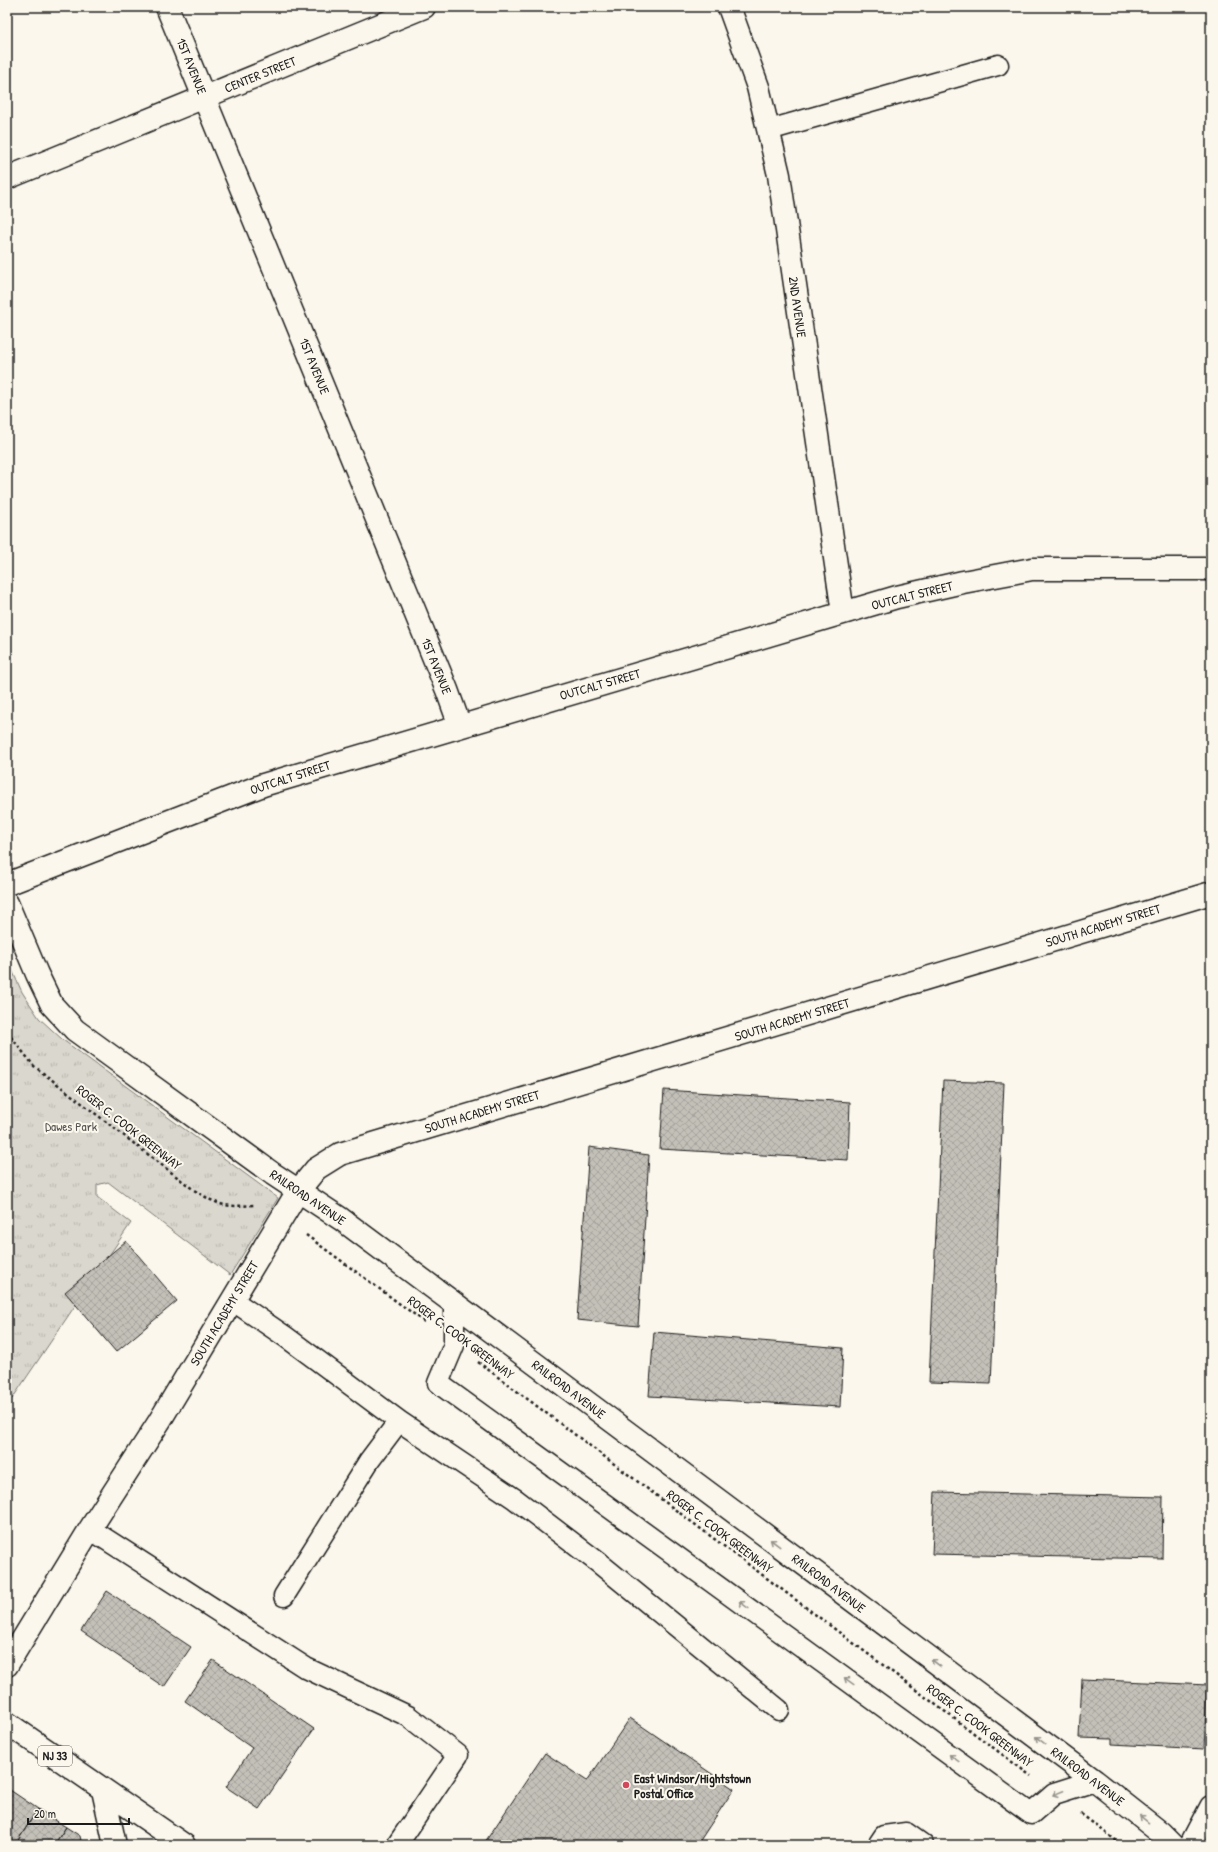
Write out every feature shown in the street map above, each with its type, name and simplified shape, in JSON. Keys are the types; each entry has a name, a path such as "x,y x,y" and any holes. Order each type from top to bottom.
{"street":[{"name":"1ST AVENUE","path":"167,7 444,683 460,726"},
{"name":"CENTER STREET","path":"7,178 424,7"},
{"name":"2ND AVENUE","path":"729,7 756,79 779,175 843,613"},
{"name":"OUTCALT STREET","path":"7,884 262,785 843,613 963,582 1032,569 1211,569"},
{"name":"SOUTH ACADEMY STREET","path":"7,1665 90,1529 159,1422 298,1191 316,1169 340,1154 1211,893"},
{"name":"RAILROAD AVENUE","path":"7,903 37,974 52,1005 74,1030 298,1191 328,1210 1095,1781 1161,1833 1173,1845"},
{"name":"NJ 33","path":"7,1723 184,1845"},
{"path":"103,1790 115,1845"},
{"path":"1191,1845 1211,1807"}],"lane":[{"path":"769,130 998,65"},
{"path":"232,1300 286,1337 399,1421 515,1499 599,1563 779,1710"},
{"path":"454,1304 454,1345 438,1383 1031,1814 1054,1794 1095,1781"},
{"path":"284,1596 369,1461 399,1421"},
{"path":"90,1529 306,1668 408,1716 458,1755 397,1845"},
{"path":"881,1840 906,1833 923,1845"}],"path":[{"name":"ROGER C. COOK GREENWAY","path":"7,1032 34,1066 194,1190 214,1202 231,1207 255,1204"},
{"name":"ROGER C. COOK GREENWAY","path":"305,1234 1122,1845"}],"green space":[{"name":"Dawes Park","path":"7,959 22,992 39,1018 63,1040 278,1198 230,1275 108,1182 97,1185 97,1197 131,1223 12,1399 7,1395"}],"building":[{"path":"943,1081 1004,1083 991,1384 929,1382"},
{"path":"664,1090 850,1102 848,1160 660,1149"},
{"path":"589,1147 649,1155 638,1326 577,1320"},
{"path":"126,1241 177,1301 116,1352 65,1292"},
{"path":"654,1332 843,1348 840,1407 649,1396"},
{"path":"935,1492 1163,1497 1162,1559 932,1554"},
{"path":"107,1591 191,1647 164,1687 81,1631"},
{"path":"213,1660 314,1729 259,1809 226,1787 252,1748 185,1701"},
{"path":"1082,1679 1207,1685 1204,1749 1112,1744 1112,1739 1079,1738"},
{"name":"East Windsor/Hightstown Postal Office","path":"630,1718 734,1789 697,1845 483,1845 545,1753 587,1781"},
{"path":"7,1788 38,1809 15,1845 7,1845"},
{"path":"38,1809 66,1827 54,1845 15,1845"},
{"path":"66,1827 80,1836 82,1845 54,1845"}],"place":[{"name":"East Windsor/Hightstown Postal Office","path":"626,1785"}]}
